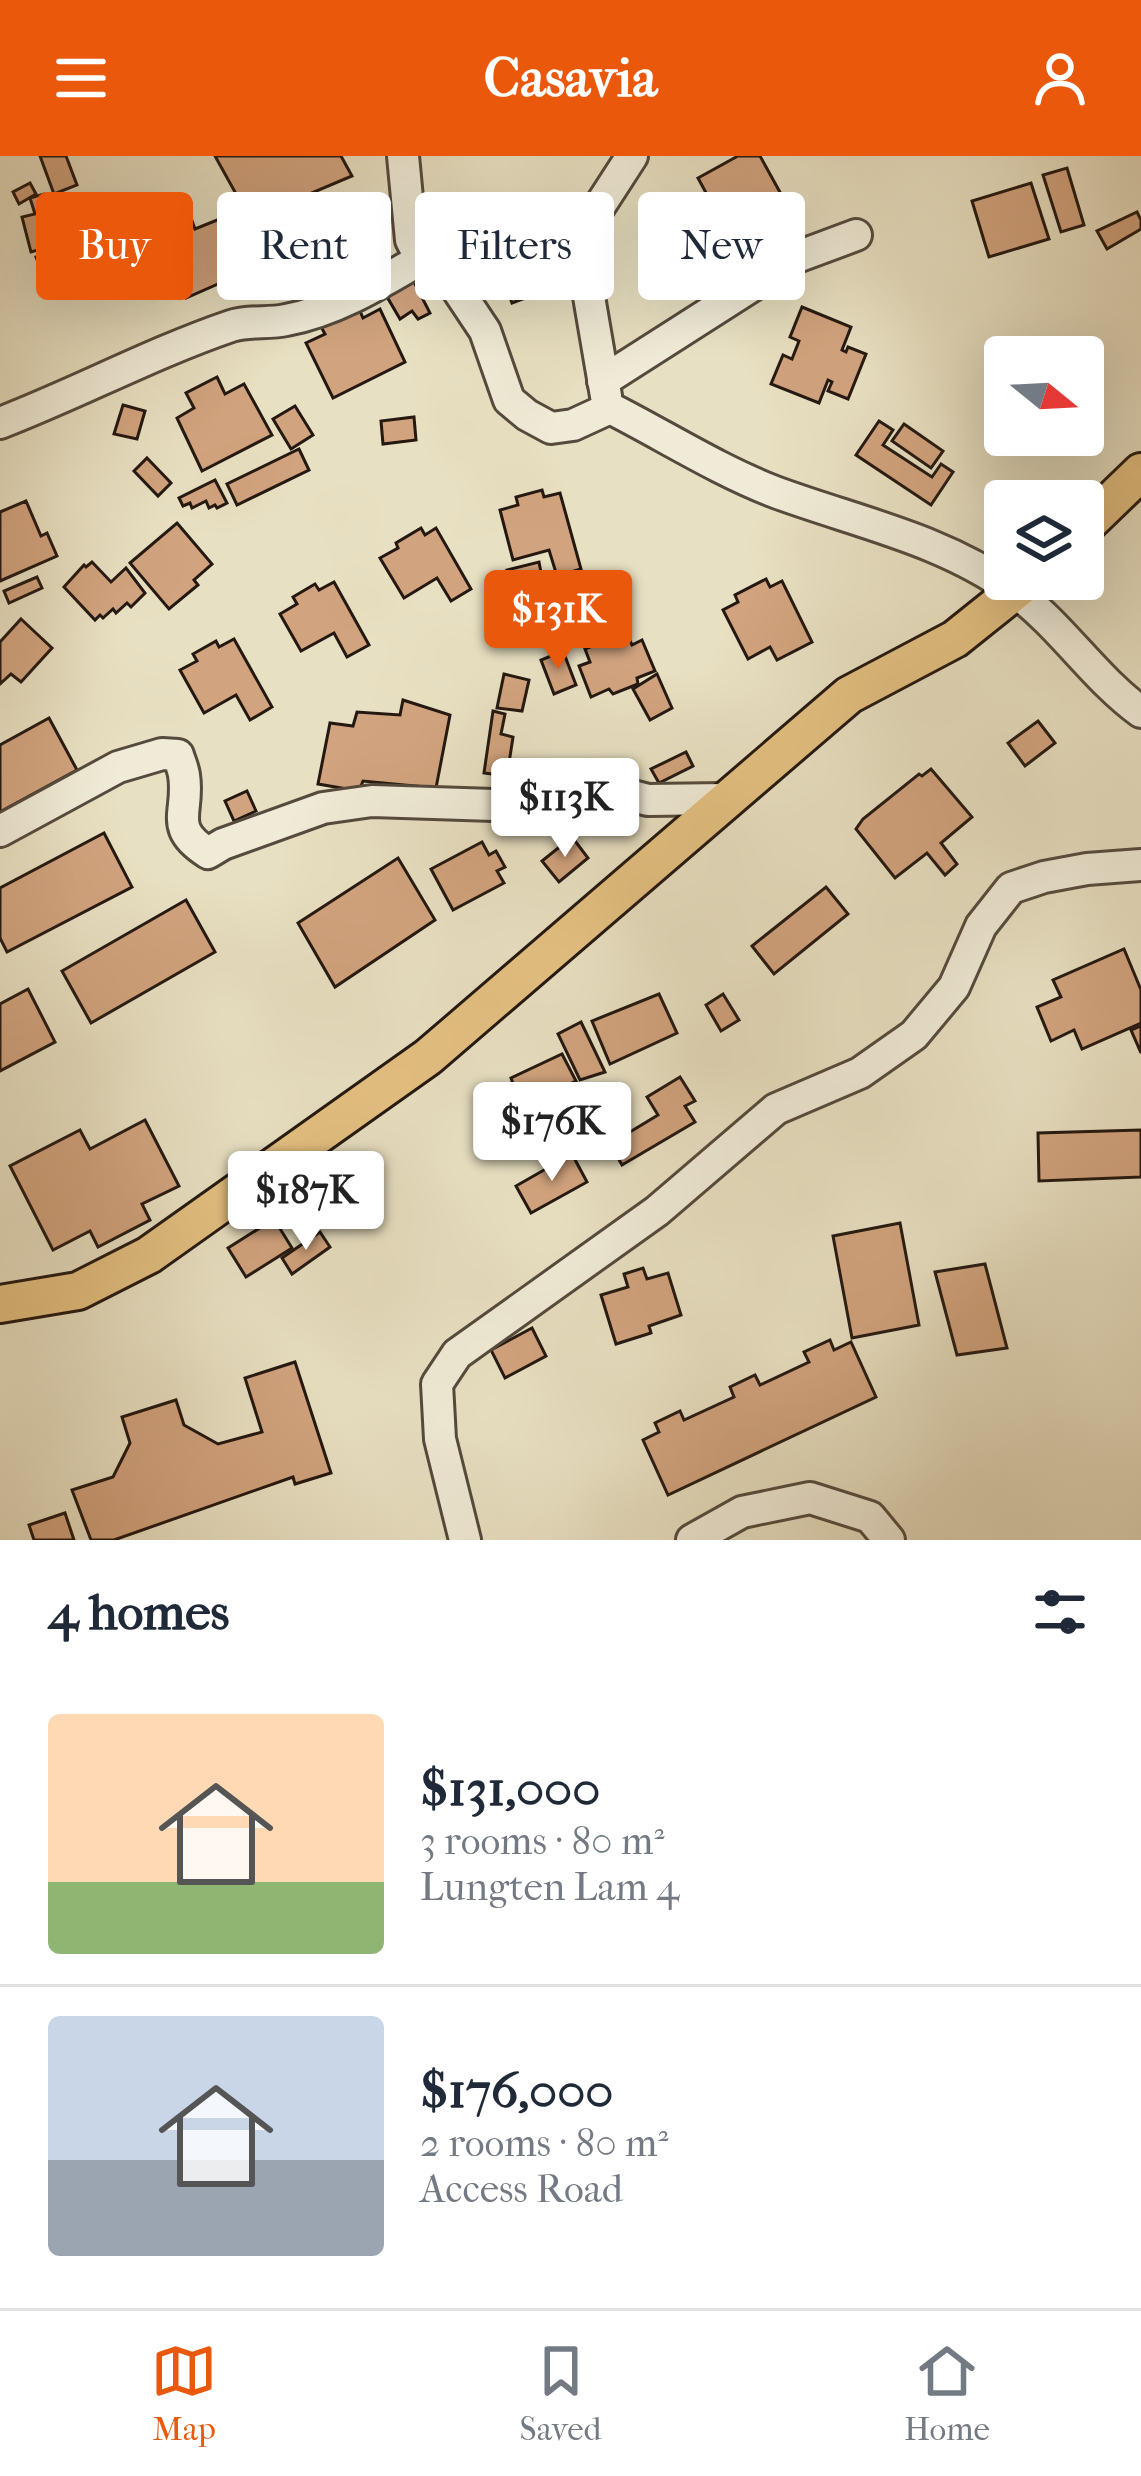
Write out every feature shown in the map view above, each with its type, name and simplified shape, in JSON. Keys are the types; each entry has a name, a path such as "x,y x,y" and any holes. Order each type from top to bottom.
{"main road":[{"path":"1104,508 1141,472"},
{"path":"0,1304 78,1291 149,1256 428,1057 850,695 955,639 1004,600"}],"street":[{"path":"403,156 415,248"},
{"path":"632,156 579,238 606,395 737,476 933,545 984,568"},
{"path":"464,300 484,331 509,400 551,428 573,425 606,395 797,257 856,235"},
{"path":"0,423 238,324 288,320 361,294 415,262"},
{"path":"1037,600 1141,712"},
{"path":"0,831 118,767 162,754 178,755 185,777 182,828 208,854 223,844 323,808 372,801 494,805 567,790 648,800 726,799"},
{"path":"465,1540 440,1439 437,1384 457,1354 657,1211 776,1109 860,1073 914,1035 954,987 981,926 1011,888 1087,869 1141,865"},
{"path":"692,1540 742,1512 810,1498 870,1516 889,1540"}],"building":[{"path":"40,156 66,156 77,185 53,192"},
{"path":"215,156 341,156 352,176 314,192 235,192"},
{"path":"738,156 760,156 780,192 706,192 698,178"},
{"path":"1067,168 1084,225 1061,232 1043,175"},
{"path":"30,183 36,194 19,204 13,192"},
{"path":"1031,183 1049,239 989,257 972,201"},
{"path":"36,196 36,251 31,252 22,217 35,214 30,198"},
{"path":"1137,212 1141,229 1107,249 1097,231"},
{"path":"217,220 217,284 193,295 193,223 195,229"},
{"path":"413,280 415,300 423,300 430,313 418,319 412,311 400,319 389,300 391,292"},
{"path":"356,302 363,318 380,309 405,362 333,398 306,343 325,334 318,321"},
{"path":"802,307 851,327 842,350 848,347 866,354 848,399 828,391 832,382 828,380 819,403 771,384 783,355 792,359 799,341 790,337"},
{"path":"217,377 225,394 244,384 272,435 202,471 177,418 194,408 186,393"},
{"path":"123,405 145,411 137,439 114,434"},
{"path":"295,406 313,435 291,449 273,419"},
{"path":"414,417 416,440 383,444 381,421"},
{"path":"879,421 893,430 883,445 932,477 941,464 953,472 931,505 856,455"},
{"path":"904,424 943,451 931,468 892,441"},
{"path":"299,449 309,470 237,505 227,484"},
{"path":"147,458 171,483 158,496 134,471"},
{"path":"215,480 227,503 217,508 209,508 206,501 192,508 190,503 183,506 179,498"},
{"path":"542,490 544,497 560,493 581,569 557,576 549,550 513,560 500,510 518,505 516,497"},
{"path":"26,501 41,536 47,533 57,556 0,581 0,512"},
{"path":"177,523 212,564 194,580 198,585 169,609 130,563"},
{"path":"421,528 425,535 436,528 471,589 451,601 437,578 404,598 380,558"},
{"path":"92,562 111,582 126,568 145,593 131,607 127,603 116,613 113,609 95,620 64,587"},
{"path":"539,562 543,583 513,590 507,570"},
{"path":"37,577 42,588 9,603 4,591"},
{"path":"766,579 770,587 782,581 812,642 777,660 770,647 748,659 723,610 738,602 735,595"},
{"path":"334,582 369,645 347,657 334,633 301,651 280,614 297,604 293,597 315,584 319,590"},
{"path":"601,618 607,636 580,646 574,628"},
{"path":"21,619 52,648 21,682 11,674 0,684 0,642"},
{"path":"626,632 632,645 642,640 655,671 637,678 638,684 591,697 579,666 590,662 585,649"},
{"path":"234,639 272,707 250,720 236,695 204,713 180,670 197,661 193,654 216,641 219,647"},
{"path":"563,651 576,685 554,694 541,660"},
{"path":"504,674 529,680 522,711 497,708"},
{"path":"657,674 672,708 650,720 633,689"},
{"path":"403,700 450,715 436,788 363,781 359,791 318,784 330,723 353,726 357,712 400,715"},
{"path":"493,711 505,714 501,734 513,737 507,776 484,773"},
{"path":"49,718 77,770 0,812 0,745"},
{"path":"1038,721 1055,743 1025,766 1008,743"},
{"path":"686,752 693,766 659,783 651,769"},
{"path":"931,769 972,817 941,843 957,864 945,875 927,853 895,878 856,829"},
{"path":"247,791 256,811 234,821 225,801"},
{"path":"104,833 132,887 7,952 0,938 0,888"},
{"path":"572,837 588,858 559,882 542,861"},
{"path":"482,842 489,855 496,851 505,867 497,871 504,883 453,910 431,869"},
{"path":"398,858 435,920 335,987 298,923"},
{"path":"826,887 848,914 774,974 752,946"},
{"path":"186,900 215,952 91,1023 62,971"},
{"path":"1124,949 1141,990 1141,1023 1082,1049 1074,1030 1051,1041 1037,1007 1061,997 1053,980"},
{"path":"28,989 55,1042 0,1071 0,1004"},
{"path":"659,994 677,1033 610,1064 592,1021"},
{"path":"723,994 739,1020 721,1031 706,1005"},
{"path":"581,1022 605,1072 580,1080 558,1034"},
{"path":"1141,1026 1141,1053 1131,1030"},
{"path":"562,1054 576,1081 521,1106 511,1078"},
{"path":"680,1077 695,1101 685,1106 695,1122 622,1165 610,1144 658,1115 647,1097"},
{"path":"145,1120 179,1186 142,1204 150,1220 98,1247 90,1231 53,1250 10,1166 80,1130 90,1149"},
{"path":"1141,1130 1141,1177 1039,1181 1038,1133"},
{"path":"572,1154 587,1182 531,1213 516,1186"},
{"path":"274,1219 292,1248 246,1277 228,1248"},
{"path":"900,1223 919,1325 852,1338 833,1236"},
{"path":"320,1232 330,1247 292,1274 282,1258"},
{"path":"985,1264 1007,1348 957,1355 935,1272"},
{"path":"643,1268 647,1279 668,1273 681,1315 649,1326 651,1333 616,1344 601,1295 628,1287 624,1274"},
{"path":"532,1328 546,1356 505,1378 491,1350"},
{"path":"830,1340 834,1350 851,1342 876,1397 668,1495 643,1440 659,1432 655,1423 680,1411 684,1420 734,1397 730,1387 755,1375 760,1385 809,1362 804,1352"},
{"path":"295,1362 331,1473 295,1484 293,1477 114,1540 91,1540 72,1490 113,1477 130,1443 122,1417 176,1400 184,1425 218,1444 262,1432 245,1378"},
{"path":"65,1513 74,1540 34,1540 29,1525"}]}
